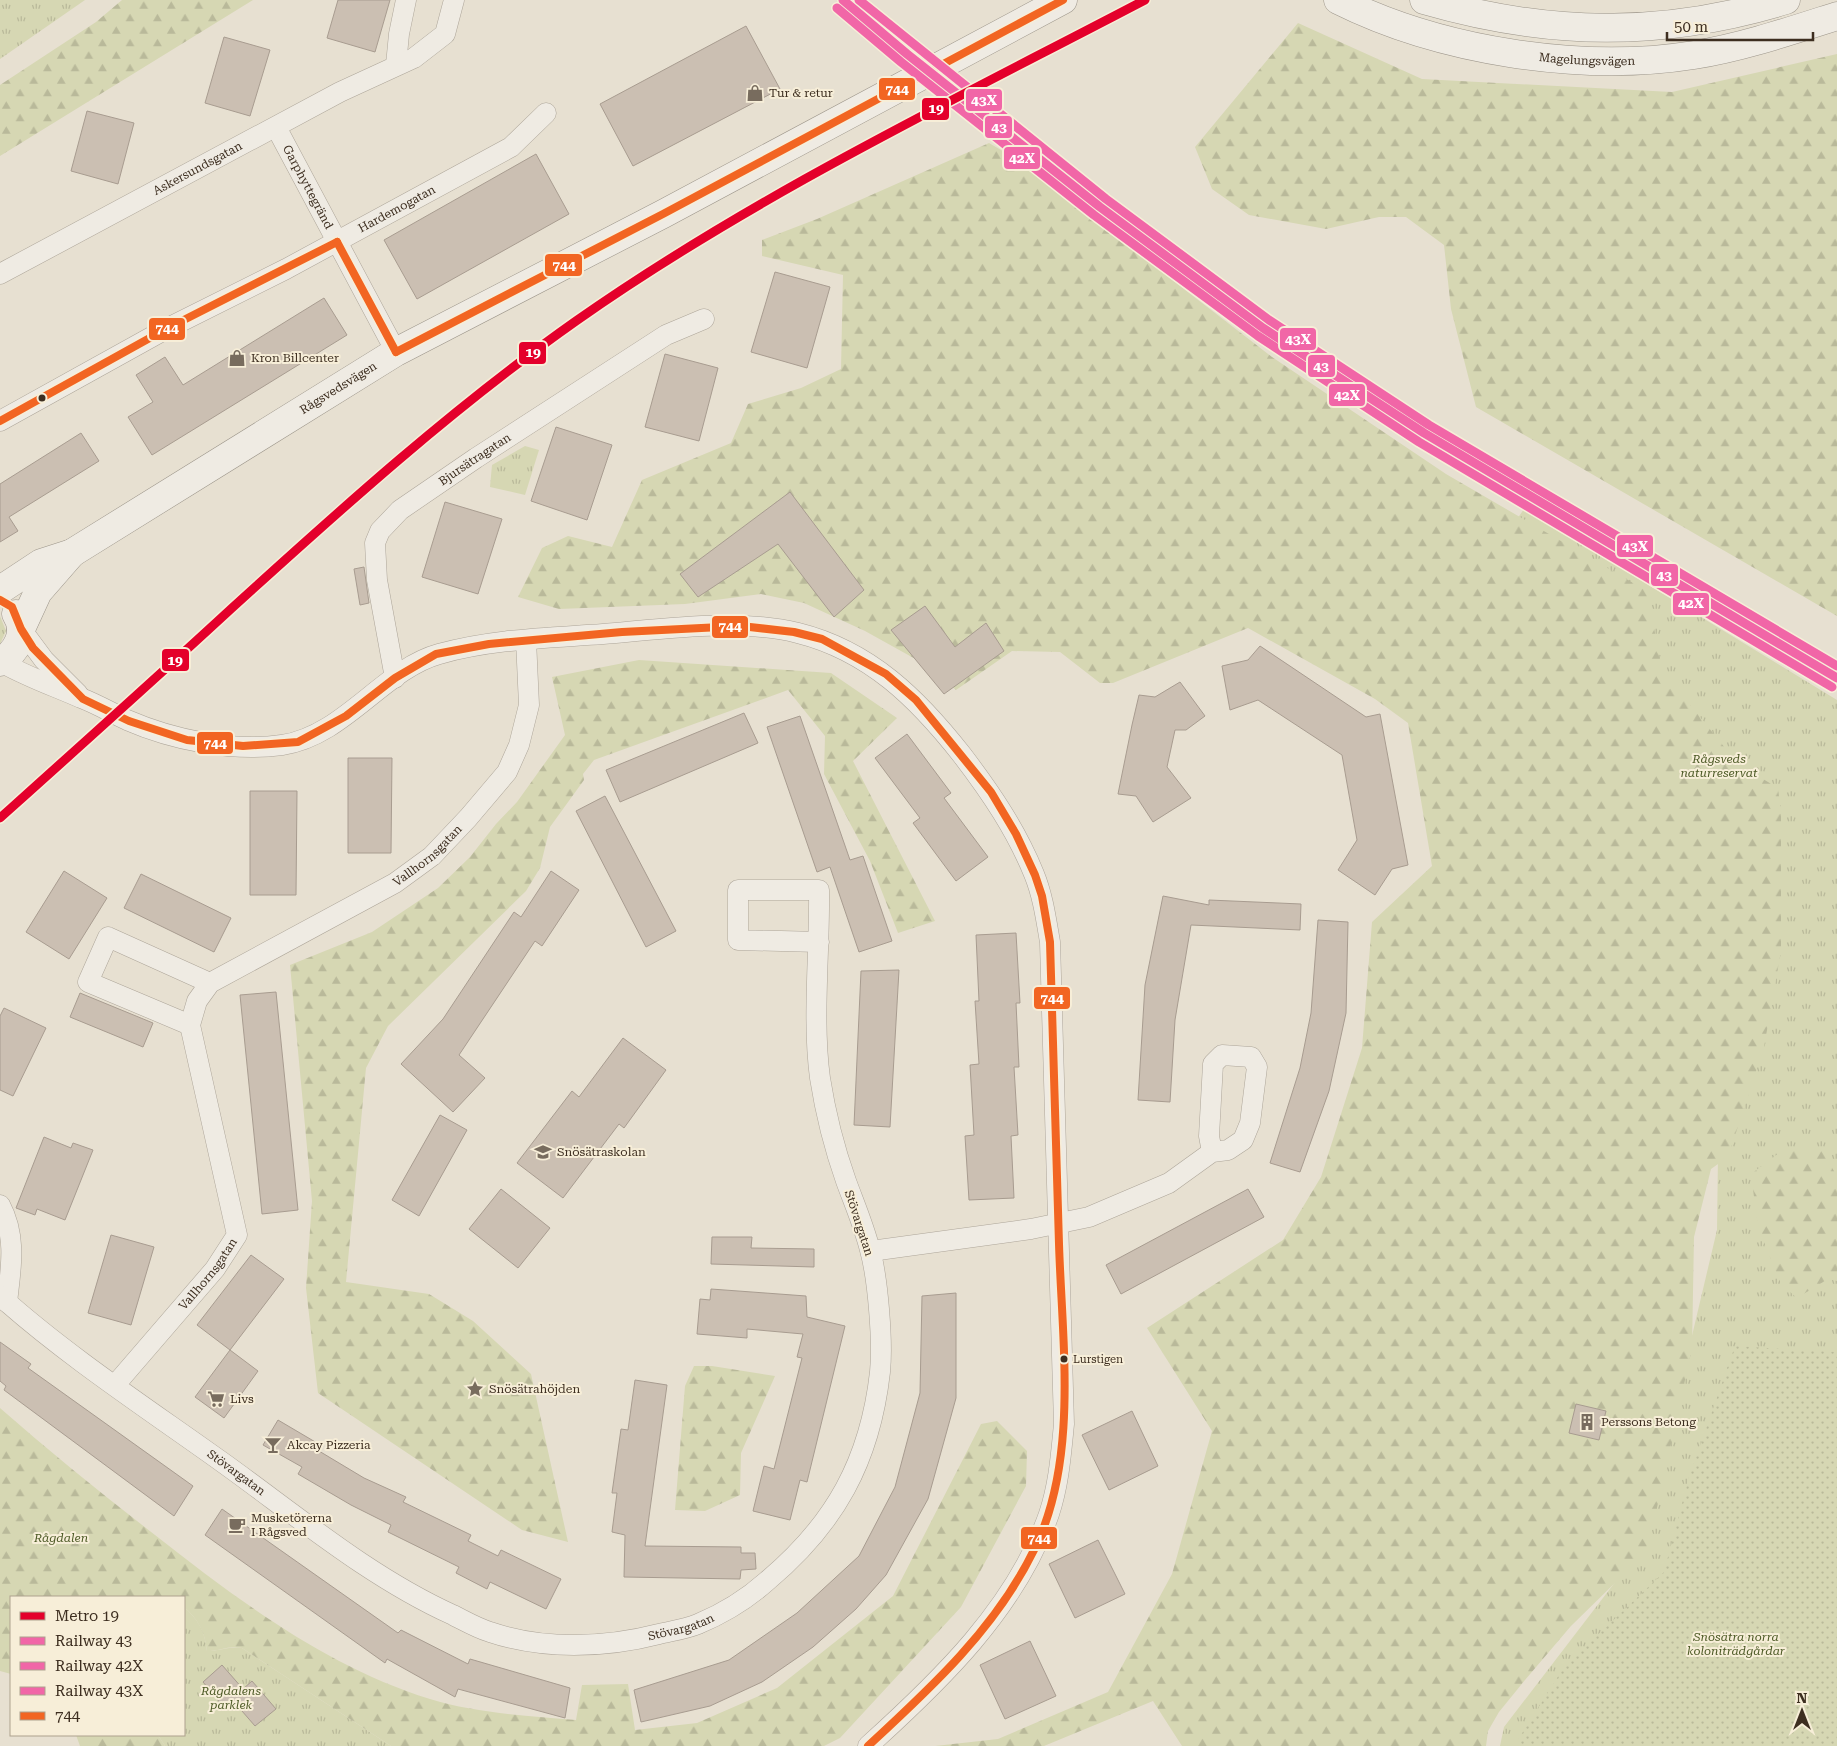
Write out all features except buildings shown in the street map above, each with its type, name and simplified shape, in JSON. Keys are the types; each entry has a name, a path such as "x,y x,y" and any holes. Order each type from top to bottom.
{"street":[{"path":"396,65 399,34 406,0"},
{"name":"Askersundsgatan","path":"0,274 276,127 396,65 414,58 445,34 454,0"},
{"name":"Rågsvedsvägen","path":"0,590 41,563 72,553 396,352 655,218 1063,0"},
{"name":"Magelungsvägen","path":"1338,0 1401,26 1467,44 1538,56 1611,61 1684,56 1724,49 1837,16"},
{"path":"1424,0 1517,22 1552,27 1620,29 1697,22 1786,0"},
{"name":"Hardemogatan","path":"0,421 166,329 337,242 511,147 546,113"},
{"name":"Garphyttegränd","path":"276,127 396,352"},
{"name":"Bjursätragatan","path":"395,678 377,580 375,543 380,531 400,510 476,458 666,335 704,319"},
{"name":"Rågsvedsvägen","path":"0,662 16,649 21,629 38,592 72,553"},
{"path":"0,600 12,607 21,629 44,660 83,698"},
{"path":"0,662 30,678 83,698 129,721 187,740 243,746 279,745 298,742 346,716 395,678 436,654 489,644 526,640 741,626 794,632 822,639 886,674 916,700 991,792 1016,834 1042,896 1050,942 1064,1424 1060,1471 1049,1513 1034,1549 1016,1584 980,1632 935,1683 868,1746"},
{"name":"Vallhornsgatan","path":"115,1385 215,1268 237,1235 190,1025 197,1001 210,983 396,883 432,856 456,831 508,772 519,745 529,705 526,640"},
{"name":"Stövargatan","path":"0,1205 10,1227 11,1264 3,1299 115,1385 364,1564 425,1603 490,1632 552,1644 604,1644 635,1640 698,1624 752,1594 813,1538 839,1502 858,1462 872,1418 880,1369 877,1300 870,1251 844,1174 821,1080 817,1039 820,942 819,890 738,890 738,940 820,942"},
{"path":"190,1025 88,982 108,937 210,983"},
{"path":"870,1251 1058,1224 1089,1217 1169,1183 1212,1152"}],"green space":[{"path":"0,0 85,0 0,59"},
{"path":"122,0 253,0 0,156 0,85 96,22"},
{"path":"1298,23 1422,79 1672,92 1837,54 1837,616 1476,407 1451,309 1444,245 1406,217 1379,217 1326,229 1249,215 1212,189 1195,147"},
{"path":"989,143 1013,157 1272,357 1446,474 1647,591 1662,670 1738,764 1778,788 1781,814 1781,951 1764,1047 1728,1157 1711,1169 1694,1237 1692,1348 1649,1544 1618,1580 1571,1626 1499,1712 1488,1731 1486,1746 1182,1746 1153,1701 1044,1746 935,1746 998,1739 1108,1692 1172,1574 1212,1431 1147,1328 1283,1240 1321,1177 1362,1048 1372,922 1432,866 1408,723 1375,699 1248,628 1113,683 1100,683 1060,652 1012,651 956,690 928,666 865,631 804,603 761,594 685,604 559,609 518,597 542,548 568,536 612,547 642,480 731,443 748,404 801,388 841,369 843,275 762,256 762,240 817,219"},
{"path":"525,446 539,450 525,495 490,487 492,465"},
{"name":"Rågsveds naturreservat","path":"1524,509 1837,700 1837,1746 1500,1746 1504,1727 1642,1547 1717,1230 1720,1002 1400,689"},
{"path":"0,616 6,631 0,644"},
{"path":"639,660 831,673 897,718 853,761 935,921 898,933 870,861 824,774 825,736 788,690 594,760 583,774 584,780 550,827 540,868 526,891 388,1026 366,1068 346,1282 429,1294 473,1321 531,1374 568,1542 522,1530 318,1393 306,1288 312,1201 290,965 372,932 438,888 470,857 496,824 517,802 565,735 552,677"},
{"path":"1787,1147 1823,1150 1837,1177 1837,1281 1828,1279 1797,1298 1781,1284 1758,1227 1751,1174"},
{"name":"Snösätra norra koloniträdgårdar","path":"1735,1346 1837,1352 1837,1746 1514,1746 1564,1667 1664,1572 1689,1477"},
{"path":"694,1366 712,1366 775,1376 741,1453 740,1495 705,1511 675,1510 685,1386"},
{"name":"Rågdalen","path":"0,1408 96,1488 219,1584 285,1630 355,1669 392,1685 447,1704 502,1713 576,1720 582,1685 628,1684 635,1730 697,1723 777,1688 893,1596 981,1424 997,1421 1027,1451 1026,1486 961,1607 840,1738 824,1746 391,1746 242,1648 233,1647 207,1651 205,1638 200,1626 185,1608 185,1596 10,1596 10,1674 0,1671"},
{"name":"Rågdalens parklek","path":"185,1608 200,1626 205,1637 207,1651 242,1648 391,1746 165,1746 159,1736 185,1736"},
{"path":"76,1736 159,1736 165,1746 80,1746"}],"metro line":[{"name":"19","path":"0,818 315,533 400,459 486,388 576,321 644,275 783,191 927,113 1145,0"}],"rail line":[{"name":"43","path":"843,0 907,54 1100,207 1263,328 1424,433 1837,678"},
{"name":"43X","path":"859,0 1106,199 1269,320 1429,425 1837,666"},
{"name":"42X","path":"837,8 901,62 1094,215 1258,336 1419,442 1832,687"}],"transit line":[{"name":"744","path":"396,352 663,214 1063,0"},
{"name":"744","path":"337,242 396,352"},
{"name":"744","path":"0,421 166,329 337,242"},
{"name":"744","path":"0,600 12,607 21,629 33,648 83,699 129,721 187,740 243,746 298,742 346,716 395,678 436,654 489,644 622,632 741,626 794,632 822,639 886,674 916,700 991,792 1016,834 1035,875 1042,896 1050,942 1064,1360 1062,1439 1057,1478 1048,1515 1034,1550 1019,1578 1001,1605 960,1656 868,1746"}],"place":[{"name":"Tur & retur","path":"755,93"},
{"name":"Kron Billcenter","path":"237,358"},
{"name":"Snösätraskolan","path":"543,1152"},
{"name":"Lurstigen","path":"1064,1359"},
{"name":"Snösätrahöjden","path":"475,1389"},
{"name":"Livs","path":"216,1399"},
{"name":"Perssons Betong","path":"1587,1422"},
{"name":"Akcay Pizzeria","path":"273,1445"},
{"name":"Musketörerna I Rågsved","path":"237,1525"}]}
